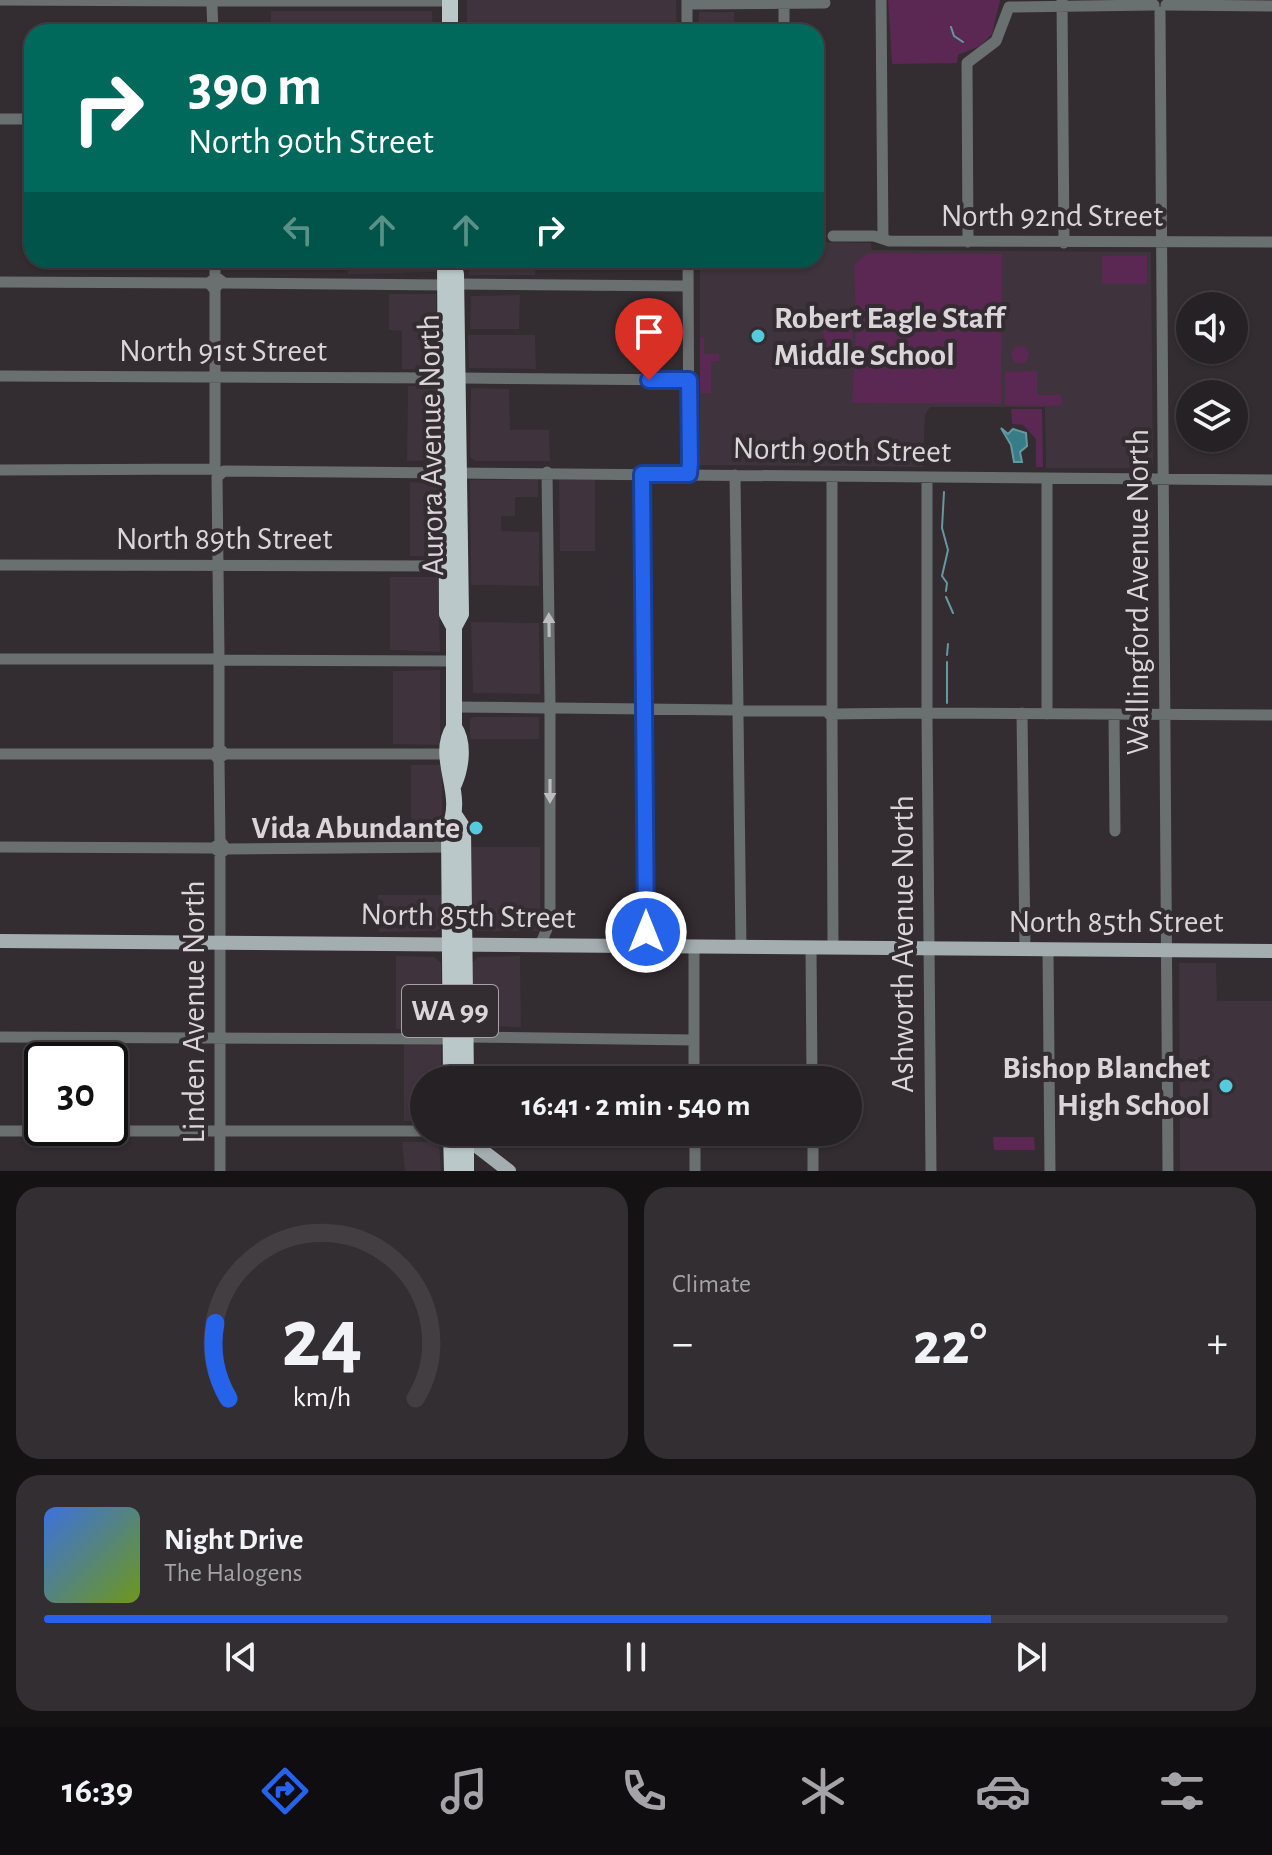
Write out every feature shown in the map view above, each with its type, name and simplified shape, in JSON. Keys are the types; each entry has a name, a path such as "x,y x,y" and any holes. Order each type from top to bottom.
{"highway":[{"path":"450,0 450,24"},
{"name":"Aurora Avenue North","path":"447,268 458,356 452,378"},
{"name":"Aurora Avenue North","path":"453,268 445,324 452,378 461,614 454,627"},
{"path":"445,324 452,332 453,352 458,356"},
{"name":"Aurora Avenue North","path":"454,471 447,614 454,627 454,727 459,735 460,771 454,784"},
{"name":"Aurora Avenue North","path":"454,727 448,736 448,770 454,784 455,816 449,828 457,944"},
{"name":"Aurora Avenue North","path":"451,1066 463,828 455,816"},
{"name":"Aurora Avenue North","path":"452,1039 461,1066"},
{"path":"452,1171 457,1146"},
{"path":"461,1146 466,1171"}],"main road":[{"name":"North 85th Street","path":"0,941 1272,951"},
{"path":"473,1146 509,1171"}],"street":[{"path":"0,0 450,0"},
{"path":"881,0 883,238"},
{"path":"212,2 213,24"},
{"path":"687,24 687,2 825,3"},
{"path":"784,2 784,24"},
{"path":"1062,2 1064,243"},
{"path":"968,242 967,63 996,41 1009,7 1062,2 1272,6"},
{"name":"Wallingford Avenue North","path":"1160,4 1168,1171"},
{"path":"0,119 24,119"},
{"name":"North 92nd Street","path":"833,236 968,242 1272,242"},
{"name":"Linden Avenue North","path":"215,268 220,1171"},
{"path":"688,268 689,474"},
{"path":"0,282 688,286"},
{"name":"North 91st Street","path":"0,376 689,380"},
{"name":"North 90th Street","path":"0,470 454,471 1272,480"},
{"path":"540,945 550,922 547,472"},
{"path":"642,474 646,946"},
{"path":"735,475 741,947"},
{"path":"832,477 833,948"},
{"name":"Ashworth Avenue North","path":"927,478 931,1171"},
{"path":"1047,479 1047,714"},
{"name":"North 89th Street","path":"0,565 448,566"},
{"path":"0,659 455,661"},
{"path":"454,707 1272,715"},
{"path":"1022,713 1025,949"},
{"path":"1114,714 1115,831"},
{"path":"0,754 448,754"},
{"path":"0,847 450,847"},
{"path":"694,947 694,1066"},
{"path":"811,948 812,1066"},
{"path":"1048,950 1050,1171"},
{"path":"0,1037 694,1040"},
{"path":"0,1131 410,1131"},
{"path":"695,1146 695,1171"},
{"path":"813,1146 813,1171"}],"shaded area":[{"path":"467,0 676,0 677,24 467,24"},
{"path":"888,0 1000,0 992,34 980,46 958,55 957,63 892,64"},
{"path":"271,11 432,11 433,24 271,24"},
{"path":"699,12 734,12 735,24 698,24"},
{"path":"824,242 871,243 872,250 1151,252 1153,463 1149,468 1046,468 1045,407 930,407 925,415 923,467 700,465 700,268 824,268"},
{"path":"868,253 1002,254 1001,404 852,403 856,324 854,264"},
{"path":"1102,256 1147,256 1147,284 1102,284"},
{"path":"348,268 436,268 436,272 348,274"},
{"path":"469,268 535,268 535,275 469,275"},
{"path":"389,294 436,294 437,370 402,369 402,331 389,330"},
{"path":"520,295 519,329 470,329 471,296"},
{"path":"824,327 852,327 852,368 823,368"},
{"path":"468,335 535,335 536,369 469,368"},
{"path":"700,337 704,337 704,354 719,354 719,361 711,362 711,393 700,393"},
{"path":"1016,346 1024,346 1029,355 1027,362 1016,364 1011,359 1011,351"},
{"path":"1037,371 1037,395 1061,395 1062,406 1005,405 1005,372"},
{"path":"408,386 438,386 437,460 407,461"},
{"path":"471,388 509,389 510,430 549,430 550,461 475,461 470,457"},
{"path":"1011,409 1042,409 1043,467 1036,467 1036,439 1023,425 1012,424"},
{"path":"538,479 538,497 515,497 515,516 501,516 501,531 539,532 539,586 471,585 470,480"},
{"path":"559,479 595,480 595,551 560,551"},
{"path":"410,482 437,483 439,556 410,556"},
{"path":"390,577 438,577 440,652 390,650"},
{"path":"471,622 539,623 540,694 473,693"},
{"path":"440,670 440,745 393,744 393,671"},
{"path":"539,717 539,739 470,739 470,719"},
{"path":"411,765 442,765 442,839 411,838"},
{"path":"472,847 540,847 540,931 477,931 472,927"},
{"path":"378,895 443,895 442,927 437,931 379,932"},
{"path":"396,956 434,957 441,963 441,1066 410,1066 410,1121 404,1121 404,1029 396,1029"},
{"path":"520,956 521,1027 473,1026 472,963 478,957"},
{"name":"Bishop Blanchet High School","path":"1179,963 1216,963 1217,1001 1272,1001 1272,1171 1180,1171"},
{"path":"993,1137 1034,1137 1035,1150 994,1150"},
{"path":"402,1142 410,1142 410,1146 439,1146 441,1171 405,1171"}],"water":[{"path":"1001,428 1008,434 1013,429 1026,433 1027,446 1020,452 1022,462 1014,462 1011,445"}],"waterway":[{"path":"951,27 954,36 963,42"},
{"path":"944,492 942,528 948,550 942,576 947,583 946,591"},
{"path":"946,597 953,613"},
{"path":"947,655 948,644"},
{"path":"947,662 947,703"}],"place":[{"name":"Robert Eagle Staff Middle School","path":"758,336"},
{"name":"Vida Abundante","path":"476,828"},
{"name":"Bishop Blanchet High School","path":"1226,1086"}],"route":[{"path":"646,932 642,474 689,474 690,463 689,380 649,380"}]}
